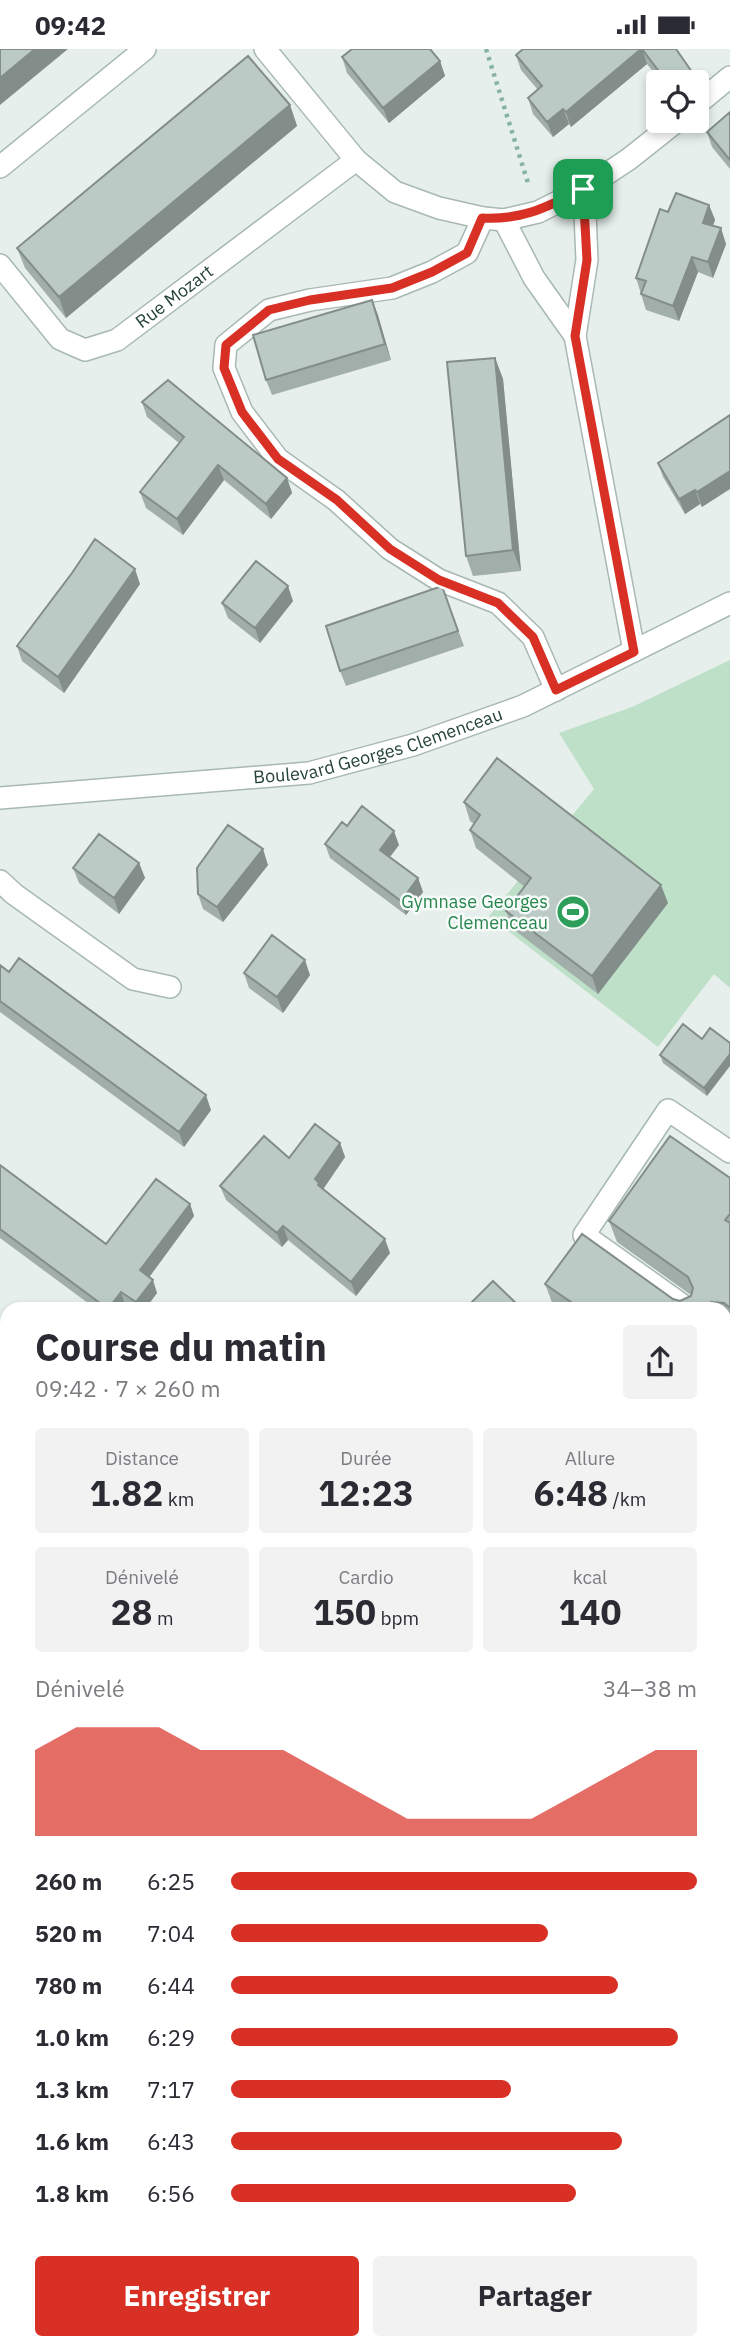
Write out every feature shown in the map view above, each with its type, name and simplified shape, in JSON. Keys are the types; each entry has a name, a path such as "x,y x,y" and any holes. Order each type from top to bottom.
{"street":[{"path":"0,167 145,49"},
{"path":"265,49 356,160 395,192 439,208 493,219 538,212 583,189 629,159 662,133"},
{"path":"709,94 730,77"},
{"name":"Rue Mozart","path":"0,265 60,338 85,350 117,340 356,160"},
{"path":"583,189 587,260 575,336 634,652"},
{"path":"493,219 575,336"},
{"path":"493,219 467,253 432,272 392,288 310,300 269,310 226,345 224,368 242,412 278,459 337,500 390,549 439,580 498,603 533,637 556,690"},
{"name":"Boulevard Georges Clemenceau","path":"0,798 309,773 413,745 523,706 730,603"},
{"path":"0,881 14,894 133,979 170,987"},
{"path":"678,1302 584,1235 668,1110 730,1152"}],"path":[{"path":"486,49 528,184"}],"green space":[{"path":"730,660 730,988 714,974 658,1047 489,916 594,789 559,733 632,707"}],"building":[{"path":"0,49 35,49 0,78"},
{"path":"352,49 430,49 440,61 383,108 342,57"},
{"path":"523,49 641,49 566,112 563,109 547,122 528,98 542,86 516,55"},
{"path":"642,49 676,49 691,70 658,70"},
{"path":"248,56 290,105 59,297 17,248"},
{"path":"730,112 730,160 708,133"},
{"path":"676,193 709,205 703,223 721,228 708,262 692,257 673,306 641,294 646,281 636,278 660,209 668,212"},
{"path":"372,300 385,344 266,380 253,335"},
{"path":"495,358 513,550 466,556 447,362"},
{"path":"168,380 287,478 266,504 218,465 177,519 140,492 184,437 142,402"},
{"path":"730,415 730,471 697,492 695,490 679,499 658,463"},
{"path":"95,539 135,569 58,677 17,646"},
{"path":"256,561 288,586 255,628 222,603"},
{"path":"442,586 458,631 340,671 326,626"},
{"path":"497,758 661,885 592,976 506,911 531,878 470,830 480,815 464,802"},
{"path":"362,806 394,831 380,850 418,878 401,901 325,844 342,822 347,826"},
{"path":"228,825 263,849 217,907 198,894 197,868"},
{"path":"99,834 139,863 114,898 73,868"},
{"path":"272,935 305,960 277,997 244,973"},
{"path":"19,958 206,1095 179,1132 0,1001 0,965 9,972"},
{"path":"683,1024 702,1039 710,1028 730,1043 730,1054 704,1088 660,1055"},
{"path":"315,1124 340,1143 315,1179 318,1185 385,1239 351,1282 283,1226 277,1233 220,1186 264,1136 289,1158"},
{"path":"670,1136 730,1178 730,1214 725,1220 730,1223 730,1302 571,1302 545,1284 582,1234 673,1299 680,1301 691,1296 693,1288 688,1277 609,1221"},
{"path":"0,1165 106,1244 156,1179 190,1204 140,1270 153,1280 136,1302 121,1292 113,1302 99,1302 0,1229"},
{"path":"493,1281 515,1302 472,1302"}],"place":[{"name":"Gymnase Georges Clemenceau","path":"573,912"}],"route":[{"path":"583,189 587,260 575,336 634,652 556,690 533,637 498,603 439,580 390,549 337,500 278,459 242,412 224,368 226,345 269,310 310,300 392,288 432,272 467,253 482,218 504,220 538,212 583,189"}]}
